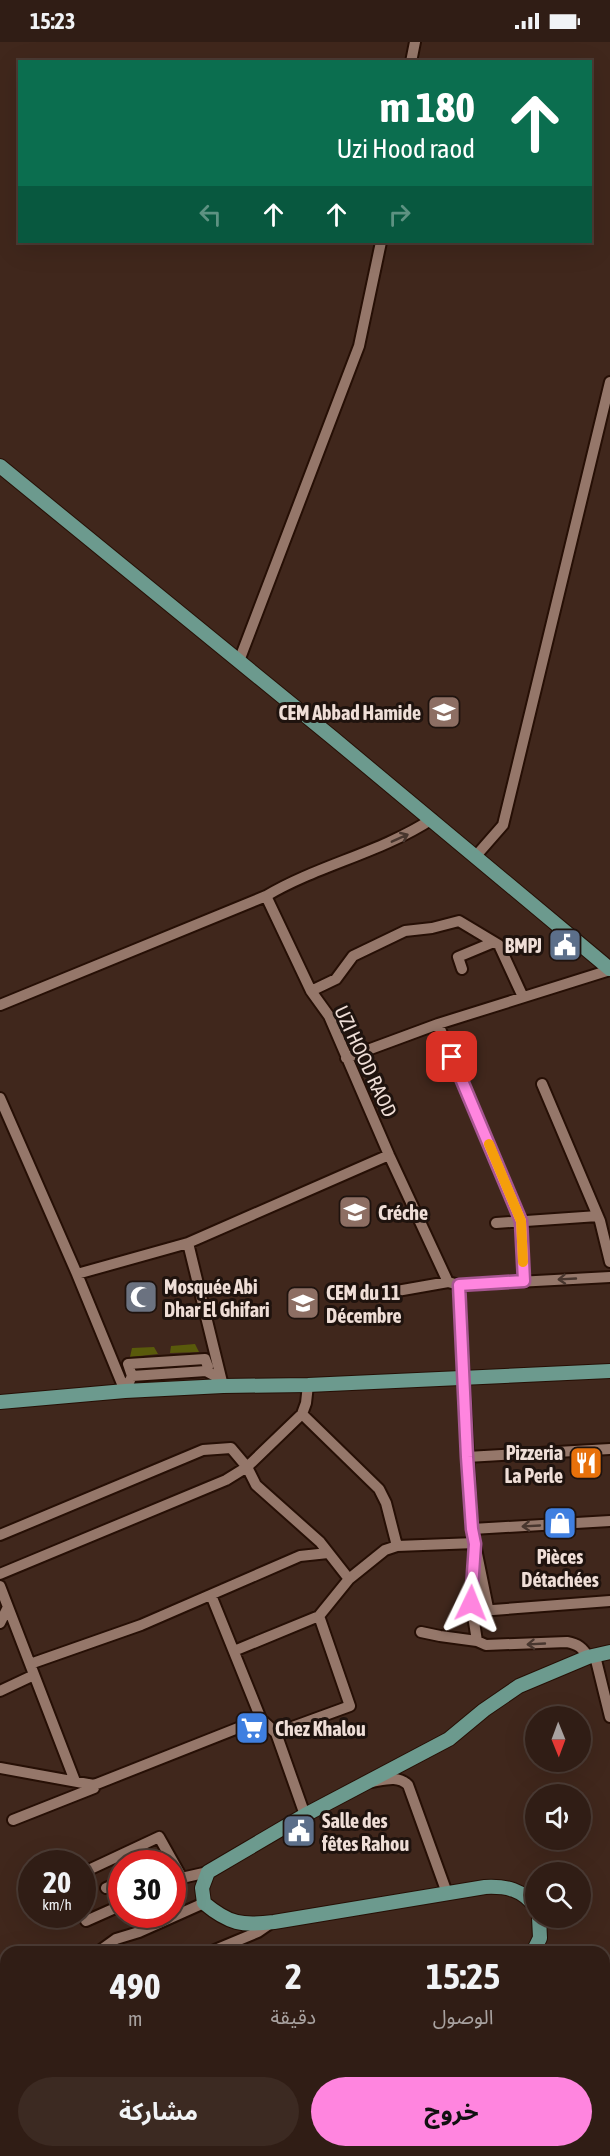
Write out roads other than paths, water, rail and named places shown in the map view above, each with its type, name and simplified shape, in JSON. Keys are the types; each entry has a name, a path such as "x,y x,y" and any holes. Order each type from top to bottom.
{"main road":[{"path":"0,466 608,965"},
{"path":"0,1402 222,1382 308,1385 610,1371"},
{"path":"525,1896 505,1886 485,1887 255,1925 236,1924 219,1916 204,1903 202,1888 208,1872 305,1815 449,1739 484,1710 519,1686 592,1656 610,1652"},
{"path":"536,1946 540,1938 540,1928"}],"street":[{"path":"411,60 415,42"},
{"path":"239,661 359,346 381,243"},
{"path":"475,857 502,825 610,382"},
{"path":"0,1005 366,853 409,834 432,819"},
{"name":"UZI HOOD RAOD","path":"266,896 311,991 329,1016 389,1155 453,1284 463,1378 472,1529 488,1608 493,1610 610,1601"},
{"path":"311,991 336,978 353,956 405,931 432,928 459,921 499,945 523,997"},
{"path":"462,969 458,957 494,942"},
{"path":"346,1058 608,965"},
{"path":"438,1024 521,1221 524,1281"},
{"path":"542,1084 598,1216 610,1262"},
{"path":"0,1098 125,1391"},
{"path":"77,1274 188,1244 389,1155"},
{"path":"496,1223 598,1216"},
{"path":"188,1244 222,1382"},
{"path":"397,1291 453,1284 610,1277"},
{"path":"125,1391 132,1376 128,1364 205,1359 208,1367 206,1371 222,1382"},
{"path":"0,1574 226,1480 248,1467 302,1414 308,1385"},
{"path":"302,1414 379,1489 386,1503 397,1546"},
{"path":"0,1535 203,1450 231,1448 248,1467 256,1485 320,1542 349,1579"},
{"path":"467,1457 610,1449"},
{"path":"472,1529 610,1521"},
{"path":"234,1651 319,1616 349,1579 386,1550 397,1546 475,1544 471,1603 477,1641"},
{"path":"0,1690 32,1670 300,1556 328,1552"},
{"path":"0,1586 75,1781"},
{"path":"211,1594 261,1719 276,1733 305,1815"},
{"path":"0,1623 8,1607"},
{"path":"276,1733 350,1706 319,1616"},
{"path":"421,1632 477,1641 486,1645 567,1642 576,1644 592,1656 610,1717"},
{"path":"13,1820 94,1788 94,1785 261,1719"},
{"path":"0,1768 94,1785"},
{"path":"368,1782 398,1779 408,1785 447,1893"},
{"path":"131,1850 159,1837 165,1850"},
{"path":"186,1878 208,1872"},
{"path":"107,1946 117,1939 140,1932 204,1903"},
{"path":"224,1946 258,1932 271,1923"}],"place":[{"name":"CEM Abbad Hamide","path":"444,712"},
{"name":"BMPJ","path":"565,945"},
{"name":"Créche","path":"355,1212"},
{"name":"Mosquée Abi Dhar El Ghifari","path":"141,1297"},
{"name":"CEM du 11 Décembre","path":"303,1303"},
{"name":"Pizzeria La Perle","path":"586,1463"},
{"name":"Pièces Détachées","path":"560,1523"},
{"name":"Chez Khalou","path":"252,1728"},
{"name":"Salle des fêtes Rahou","path":"299,1831"}]}
